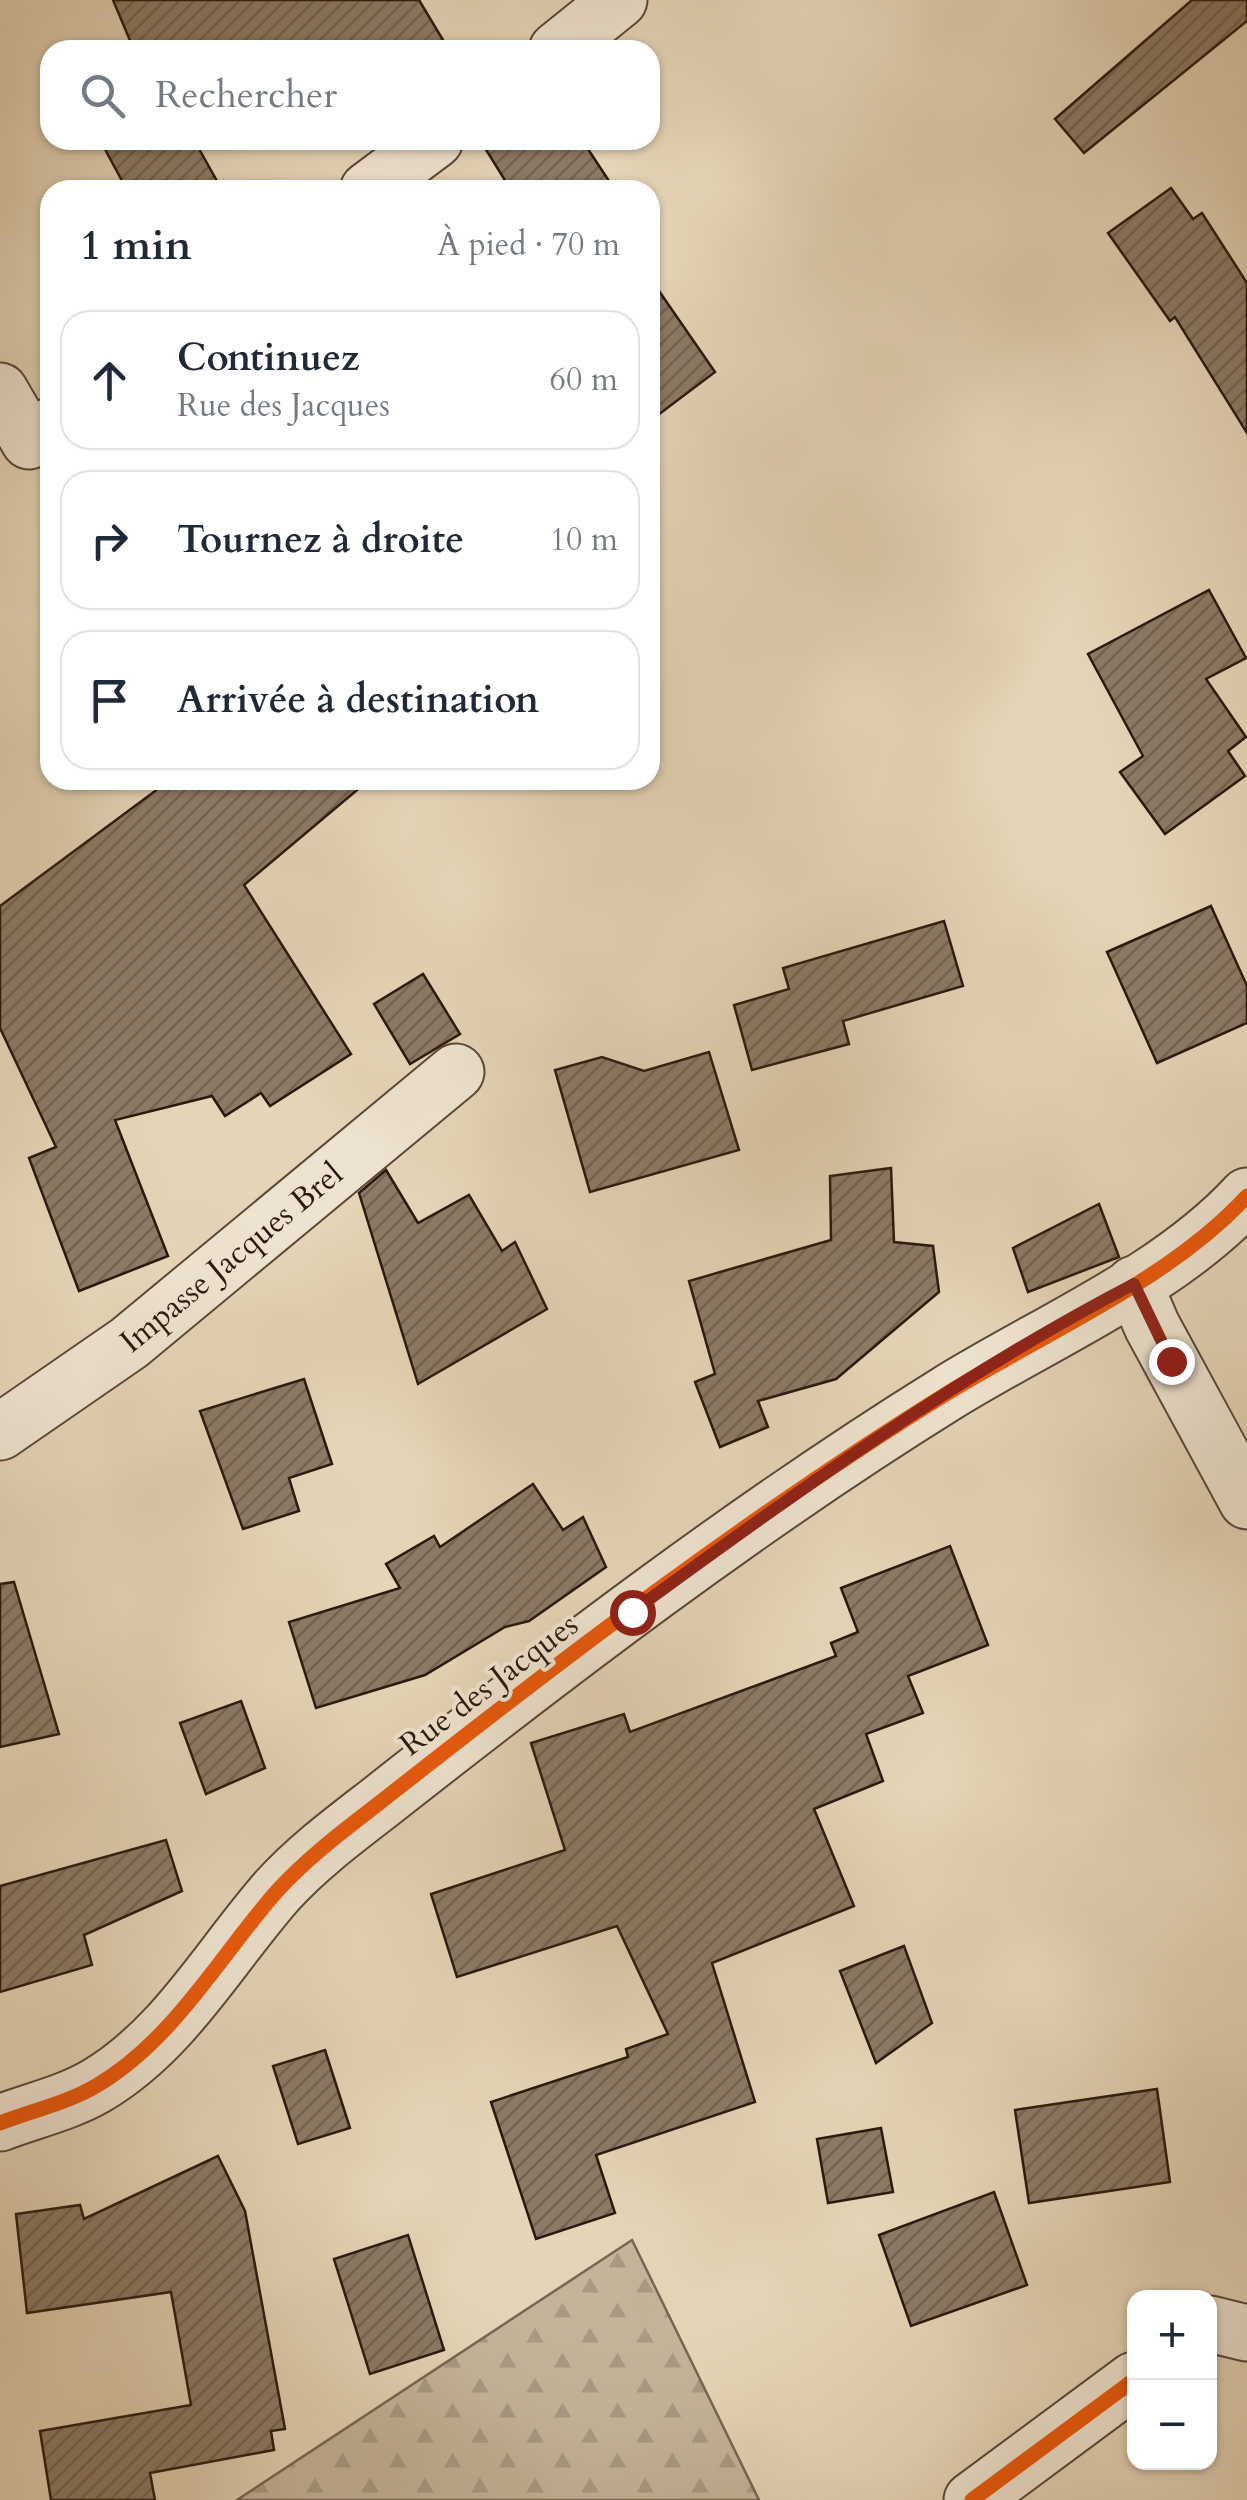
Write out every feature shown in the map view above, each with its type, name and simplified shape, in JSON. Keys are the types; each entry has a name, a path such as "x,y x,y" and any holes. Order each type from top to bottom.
{"street":[{"path":"569,40 618,0"},
{"path":"381,180 422,150"},
{"path":"0,391 26,447"},
{"name":"Impasse Jacques Brel","path":"0,1432 129,1343 456,1072"},
{"name":"Rue des Jacques","path":"0,2122 96,2086 140,2052 207,1982 298,1869 559,1666 780,1504 946,1393 1134,1284 1214,1232 1247,1196"},
{"path":"1134,1284 1152,1326 1247,1500"},
{"path":"1217,2326 1247,2334"},
{"path":"972,2500 1127,2385"}],"green space":[{"path":"632,2240 759,2500 237,2500"}],"building":[{"path":"113,0 419,0 443,40 130,40"},
{"path":"1192,0 1247,0 1247,21 1084,153 1055,119"},
{"path":"105,150 200,150 216,180 122,180"},
{"path":"486,150 589,150 608,180 505,180"},
{"path":"1171,188 1193,219 1202,213 1247,283 1247,433 1175,317 1170,321 1108,233"},
{"path":"660,292 715,372 660,413"},
{"path":"1209,590 1246,658 1206,679 1246,737 1228,751 1245,776 1165,834 1120,772 1143,756 1088,654"},
{"path":"157,790 357,790 244,885 351,1054 270,1106 261,1093 225,1116 212,1096 115,1120 168,1256 79,1291 29,1158 56,1147 0,1028 0,906"},
{"path":"1211,906 1247,986 1247,1023 1157,1063 1107,952"},
{"path":"944,921 963,986 843,1021 849,1044 752,1070 734,1005 789,989 783,968"},
{"path":"423,974 460,1034 410,1064 374,1004"},
{"path":"709,1052 739,1150 590,1192 555,1070 602,1057 644,1071"},
{"path":"891,1168 894,1242 933,1246 939,1292 836,1379 758,1401 768,1427 720,1447 695,1382 715,1374 689,1281 831,1240 830,1176"},
{"path":"386,1170 418,1223 469,1195 502,1251 515,1242 547,1309 418,1384 359,1193"},
{"path":"1099,1204 1119,1257 1028,1292 1013,1248"},
{"path":"304,1379 332,1464 289,1478 299,1511 243,1529 200,1411"},
{"path":"533,1484 563,1530 583,1517 606,1567 529,1621 505,1627 425,1675 316,1708 289,1622 400,1588 386,1564 434,1536 440,1547"},
{"path":"950,1546 988,1645 908,1676 923,1713 866,1734 883,1781 814,1809 854,1906 712,1963 755,2102 596,2155 615,2213 536,2239 491,2102 628,2057 626,2049 668,2034 617,1926 457,1977 431,1894 565,1850 531,1743 624,1714 630,1732 836,1656 831,1643 858,1632 841,1588"},
{"path":"14,1582 59,1734 0,1747 0,1584"},
{"path":"241,1701 265,1768 206,1794 180,1723"},
{"path":"166,1840 182,1891 84,1935 92,1965 0,1992 0,1886"},
{"path":"904,1946 932,2023 876,2063 840,1971"},
{"path":"325,2050 350,2128 298,2144 273,2066"},
{"path":"1157,2089 1170,2182 1029,2203 1015,2110"},
{"path":"881,2128 893,2192 828,2203 817,2139"},
{"path":"218,2156 245,2211 285,2429 271,2431 274,2450 150,2473 155,2500 51,2500 40,2431 191,2405 171,2292 27,2313 16,2214 80,2205 84,2219"},
{"path":"994,2192 1027,2285 911,2326 879,2235"},
{"path":"408,2235 444,2350 370,2374 334,2259"}],"cycle path":[{"path":"0,2123 73,2097 124,2067 172,2021 256,1916 301,1867 586,1643 872,1441 1143,1280 1216,1226 1247,1196"},
{"path":"972,2500 1127,2385"}],"route":[{"path":"632,1612 780,1504 946,1393 1134,1284 1171,1361"}]}
